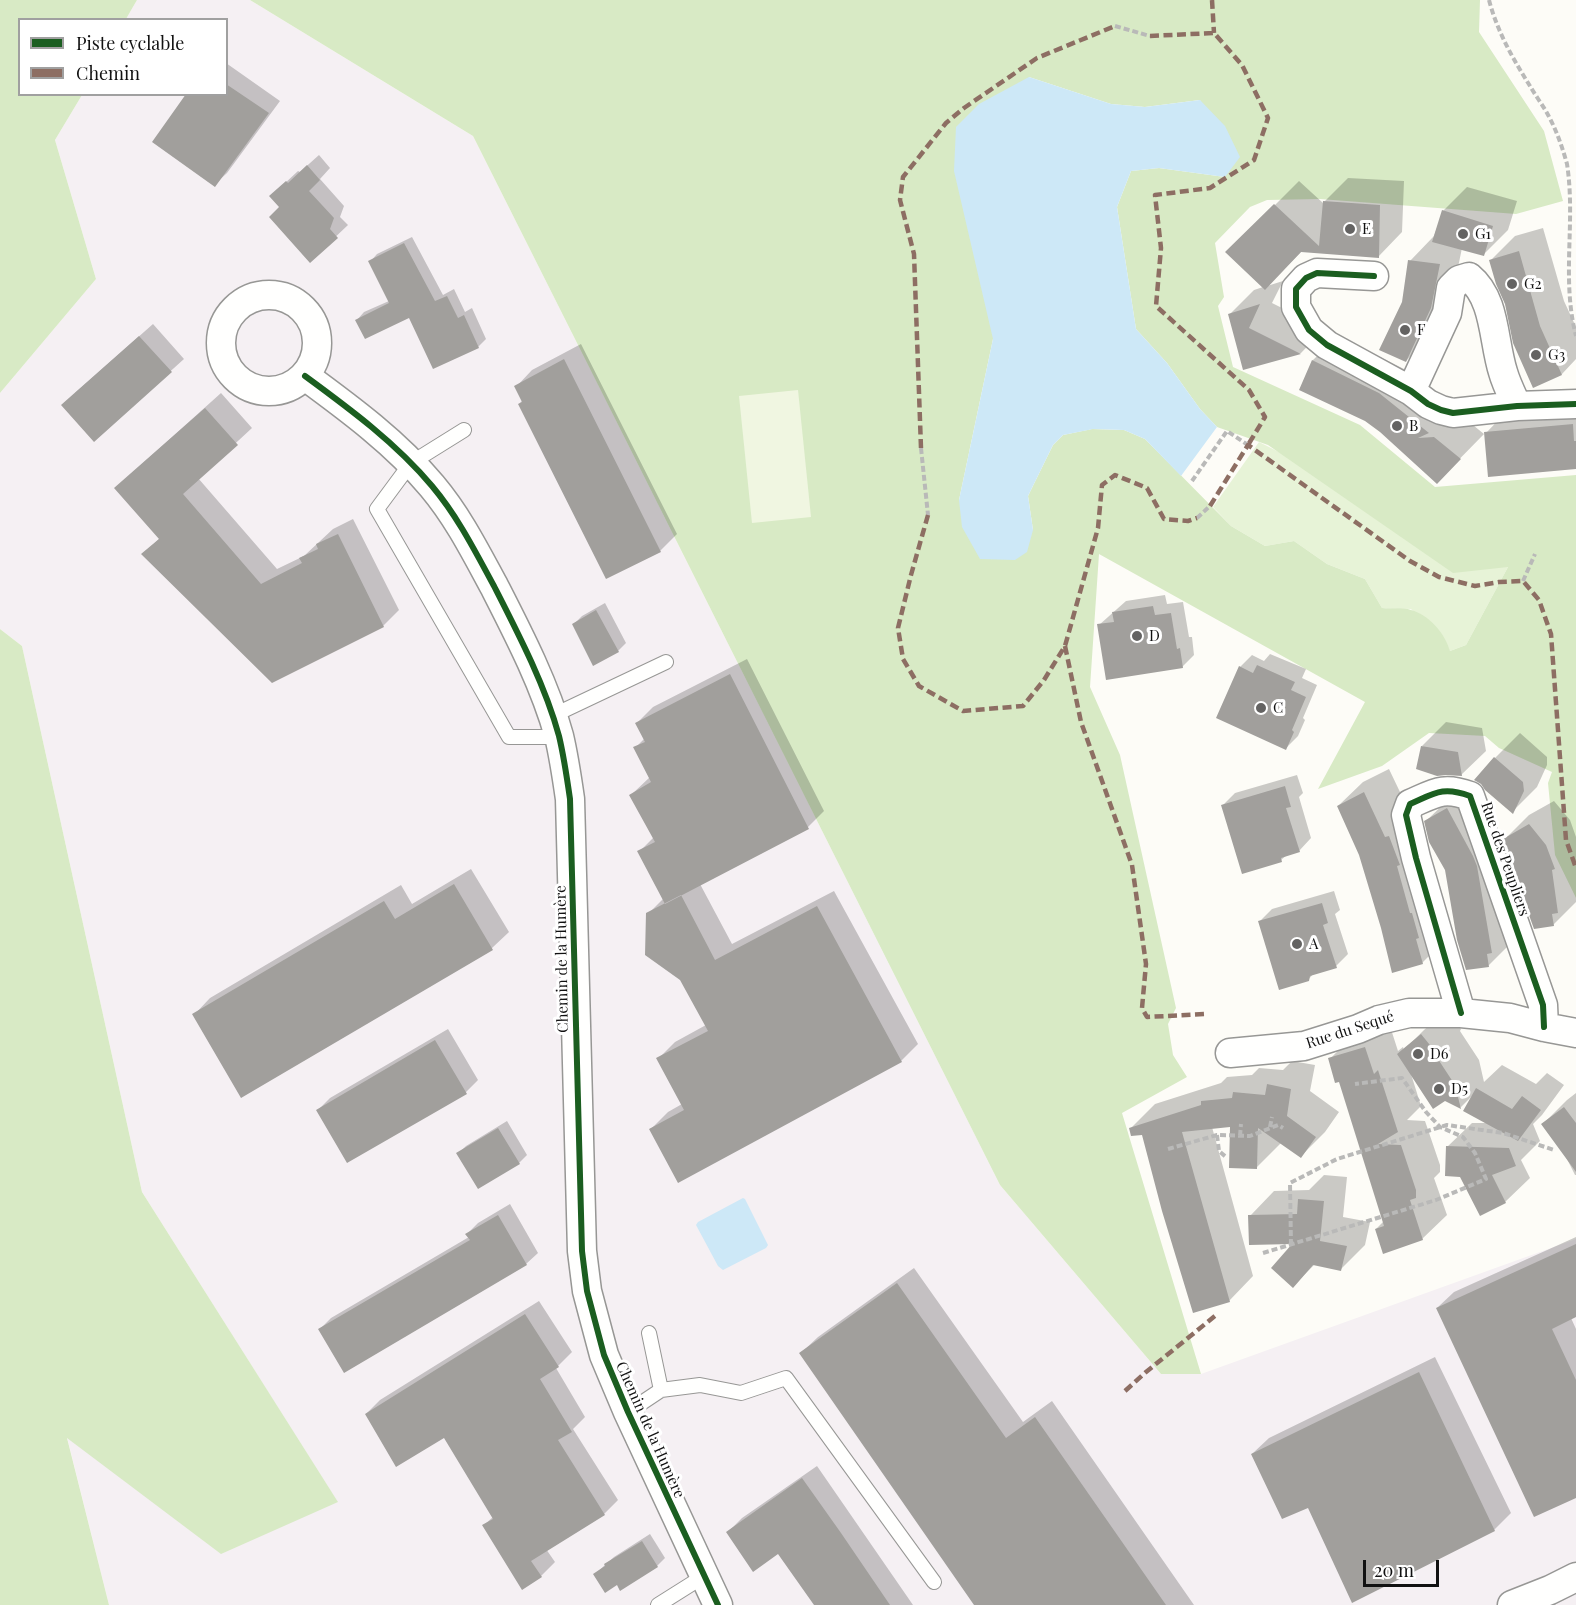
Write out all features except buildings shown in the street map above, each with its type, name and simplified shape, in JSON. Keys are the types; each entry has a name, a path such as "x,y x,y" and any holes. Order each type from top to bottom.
{"street":[{"path":"1374,276 1317,273 1306,278 1296,289 1296,307 1309,330 1327,345 1441,410 1453,413 1517,406 1576,404"},
{"path":"1411,391 1447,313 1451,288 1459,280 1469,277 1479,285 1489,309 1503,372 1517,406"},
{"name":"Chemin de la Humère","path":"305,376 377,432 432,486 456,517 533,666 555,727 571,810 575,1038 582,1251 586,1291 603,1355 718,1605"},
{"name":"Rue des Peupliers","path":"1461,1013 1416,858 1406,815 1410,804 1438,791 1455,790 1470,796 1543,1005 1544,1027"},
{"name":"Rue du Sequé","path":"1230,1053 1304,1046 1409,1012 1461,1013 1510,1018 1576,1033"},
{"path":"1512,1605 1576,1577"}],"lane":[{"path":"464,430 411,464 377,509 509,737 555,727 666,662"},
{"path":"650,1333 662,1390"},
{"path":"628,1412 662,1390 700,1385 741,1393 786,1378 934,1582"},
{"path":"658,1605 704,1576"}],"path":[{"path":"1489,0 1495,21 1509,50 1559,136 1568,166 1574,224 1570,277 1571,318 1576,336"},
{"path":"1115,26 1150,36"},
{"path":"1192,482 1227,431 1248,445"},
{"path":"921,448 928,515"},
{"path":"1197,518 1210,506"},
{"path":"1523,581 1535,554"},
{"path":"1263,1253 1436,1200 1486,1179 1475,1153 1463,1137 1440,1127 1426,1112 1402,1078 1355,1084"},
{"path":"1270,1128 1272,1117"},
{"path":"1240,1136 1241,1124"},
{"path":"1167,1149 1217,1135 1250,1136 1278,1125 1283,1128"},
{"path":"1291,1245 1290,1183 1337,1159 1447,1125 1503,1133 1554,1150"},
{"path":"1217,1135 1219,1151 1226,1157"}],"shaded area":[{"path":"137,0 250,0 473,136 1000,1185 1161,1374 1201,1374 1576,1239 1576,1605 109,1605 67,1437 221,1553 337,1501 142,1192 22,646 0,629 0,393 96,279 55,140 81,96 228,96 228,18 127,18"}],"green space":[{"path":"0,0 137,0 127,18 18,18 18,96 81,96 55,140 96,279 0,393"},
{"path":"250,0 1480,0 1479,32 1544,131 1563,201 1516,214 1320,199 1267,200 1250,207 1215,243 1224,297 1218,306 1233,367 1360,425 1435,487 1576,475 1576,898 1555,855 1548,783 1552,772 1499,748 1485,736 1429,733 1382,766 1318,789 1365,702 1099,554 1090,687 1120,755 1176,1008 1168,1024 1173,1055 1187,1077 1122,1113 1201,1374 1161,1374 1000,1185 473,136","holes":["1029,77 1111,104 1145,107 1200,100 1225,177 1159,168 1131,171 1117,207 1136,329 1167,363 1200,409 1217,427 1268,445 1453,573 1508,567 1466,645 1450,651 1440,631 1430,620 1408,609 1382,608 1365,579 1327,564 1294,541 1265,546 1231,526 1145,439 1124,430 1092,429 1063,435 1053,445 1028,496 1033,530 959,500 993,339"]},
{"path":"798,390 811,517 752,523 739,396"},
{"path":"1259,442 1508,567 1466,645 1450,651 1411,609 1382,608 1365,579 1327,564 1294,541 1265,546 1231,526 1213,507"},
{"path":"0,629 22,646 142,1192 338,1502 221,1554 67,1438 109,1605 0,1605"}],"water":[{"path":"1029,77 1111,104 1145,107 1200,100 1225,126 1240,157 1225,177 1159,168 1131,171 1117,207 1136,329 1167,363 1200,409 1217,427 1181,476 1145,439 1124,430 1093,429 1063,435 1053,445 1028,496 1033,530 1027,552 1015,560 980,559 962,527 959,500 993,339 954,171 956,127 979,104"},
{"path":"743,1198 768,1245 723,1270 718,1266 696,1225"}],"marked path":[{"path":"1212,0 1214,33"},
{"path":"921,448 914,254 900,200 903,177 946,123 964,108 1037,58 1115,26"},
{"path":"1150,36 1214,33 1242,65 1268,118 1254,160 1210,188 1155,195 1161,248 1156,306 1249,390 1265,417 1248,445"},
{"path":"1210,506 1248,445 1410,561 1439,577 1475,586 1523,581 1539,600 1551,634 1566,840 1576,868"},
{"path":"928,515 898,628 903,659 919,686 963,711 1023,706 1044,680 1065,646 1098,528 1102,485 1115,475 1147,488 1164,519 1188,521 1197,518"},
{"path":"1065,646 1081,722 1132,865 1146,964 1142,1008 1147,1017 1204,1014"},
{"path":"1125,1391 1215,1316"}],"cycle path":[{"path":"1374,276 1317,273 1306,278 1296,289 1296,307 1309,330 1327,345 1441,410 1453,413 1517,406 1576,404"},
{"path":"305,376 388,441 418,470 450,510 466,534 512,622 553,717 559,736 570,799 582,1251 587,1291 604,1355 628,1412 718,1605"},
{"path":"1461,1013 1416,858 1406,815 1410,804 1446,791 1470,796 1543,1005 1544,1027"}],"place":[{"name":"E","path":"1350,229"},
{"name":"G1","path":"1463,234"},
{"name":"G2","path":"1512,284"},
{"name":"F","path":"1405,330"},
{"name":"G3","path":"1536,355"},
{"name":"B","path":"1397,426"},
{"name":"D","path":"1137,636"},
{"name":"C","path":"1261,708"},
{"name":"A","path":"1297,944"},
{"name":"D6","path":"1418,1054"},
{"name":"D5","path":"1439,1089"}]}
